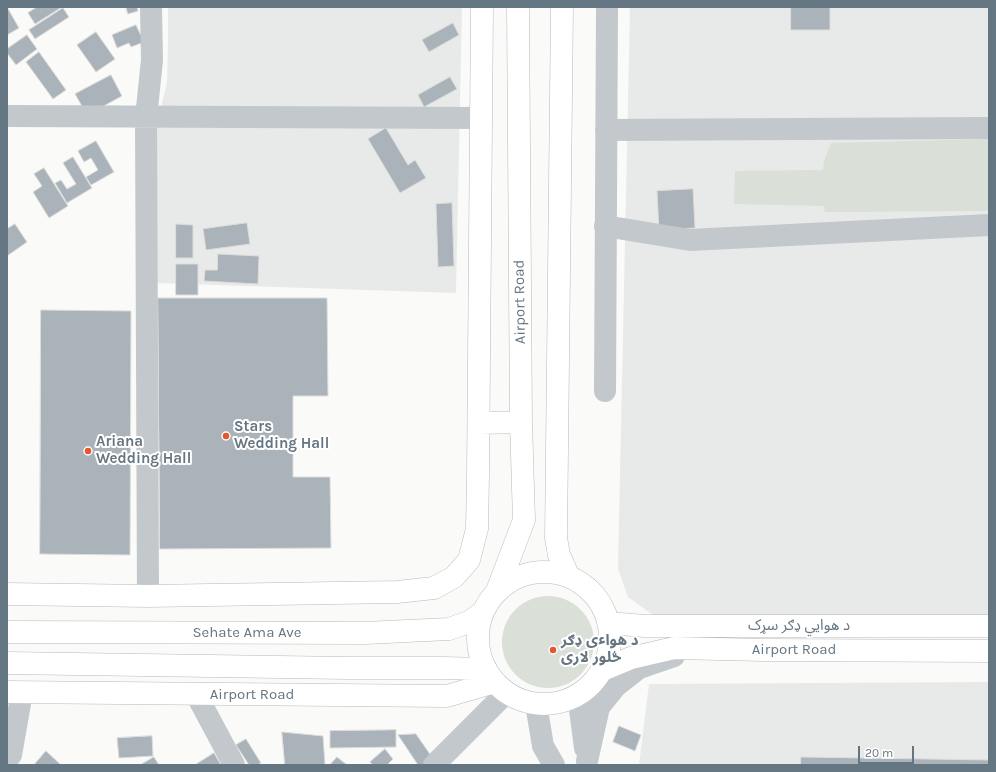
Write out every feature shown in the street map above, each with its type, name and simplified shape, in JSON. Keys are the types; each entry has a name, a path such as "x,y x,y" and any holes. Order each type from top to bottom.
{"main road":[{"path":"7,594 148,596 397,592 434,588 454,577 469,560 477,529 482,7"},
{"name":"Airport Road","path":"497,591 524,520 521,422 518,7"},
{"path":"562,7 556,538 559,555 569,577"},
{"path":"479,423 521,422"},
{"path":"550,572 569,577 583,584 595,595 603,609 608,623 610,639 608,655 602,670 593,683 567,700 552,704 536,704 521,700 496,681 479,651 478,631 483,612 497,591 512,579 531,573 550,572"},
{"name":"Sehate Ama Ave","path":"7,632 365,634 449,629 469,622 483,612"},
{"name":"د هوايي ډګر سړک","path":"608,623 645,626 989,626"},
{"name":"Airport Road","path":"602,670 631,658 674,648 764,650 989,650"},
{"name":"Airport Road","path":"7,663 442,668 496,681"},
{"name":"Airport Road","path":"15,692 447,696 496,681"}],"street":[{"path":"148,596 146,118 152,60 151,7"},
{"path":"605,391 607,7"},
{"path":"7,116 146,118 481,118"},
{"path":"606,130 989,128"},
{"path":"605,226 690,240 989,225"},
{"path":"588,763 599,708 616,686 639,668 671,656 736,655 764,650"},
{"path":"434,765 496,681"},
{"path":"7,759 11,755 15,692"},
{"path":"196,694 234,765"},
{"path":"578,694 582,736 588,763"},
{"path":"536,704 543,746 554,765"}],"shaded area":[{"path":"168,7 462,7 456,293 157,283 153,141 167,82"},
{"path":"630,7 989,7 989,617 653,615 628,597 618,569"},
{"path":"989,139 989,211 825,212 824,206 734,204 735,171 823,170 824,161 831,143"},
{"path":"548,596 566,599 581,609 591,624 594,642 591,660 581,675 566,685 548,688 530,685 515,675 505,660 502,642 505,624 515,609 530,599"},
{"path":"989,682 989,765 639,765 649,684"}],"building":[{"path":"7,7 19,28 7,35"},
{"path":"37,7 62,7 35,24 28,13"},
{"path":"126,7 137,7 138,11 128,14"},
{"path":"791,7 830,7 830,30 791,30"},
{"path":"63,8 69,17 35,39 29,30"},
{"path":"453,23 459,35 429,52 422,40"},
{"path":"136,25 144,42 131,47 129,43 117,48 112,35"},
{"path":"96,32 115,59 96,72 77,45"},
{"path":"27,35 37,49 16,65 7,53 7,49"},
{"path":"39,52 66,90 53,99 26,62"},
{"path":"111,75 122,96 87,115 75,94"},
{"path":"450,77 457,89 424,107 418,95"},
{"path":"386,128 408,165 415,160 426,178 400,193 368,139"},
{"path":"96,141 114,172 91,185 86,177 98,170 91,158 84,162 78,151"},
{"path":"73,157 92,188 67,203 55,183 61,180 67,189 76,184 63,163"},
{"path":"44,168 68,206 49,218 33,192 42,186 34,174"},
{"path":"693,189 695,228 659,230 657,191"},
{"path":"452,203 454,266 438,267 436,204"},
{"path":"247,223 250,244 206,250 203,229"},
{"path":"15,224 27,242 7,256 7,229"},
{"path":"176,224 193,225 193,258 176,258"},
{"path":"218,254 259,256 258,284 204,281 205,270 217,270"},
{"path":"176,264 198,264 198,295 176,295"},
{"name":"Stars Wedding Hall","path":"158,298 327,298 328,396 293,396 293,477 330,477 331,548 160,549"},
{"path":"41,310 131,311 130,555 40,554"},
{"path":"619,726 641,735 635,751 613,742"},
{"path":"396,730 396,747 330,748 330,731"},
{"path":"282,732 323,736 325,765 285,765"},
{"path":"416,734 434,760 427,765 418,765 398,735"},
{"path":"152,736 153,756 119,758 117,738"},
{"path":"246,739 261,763 257,765 249,765 236,745"},
{"path":"385,749 393,759 387,765 373,765 370,762"},
{"path":"46,751 61,765 34,765"},
{"path":"214,753 221,765 195,765"},
{"path":"154,757 159,765 142,765 142,764"},
{"path":"337,757 347,765 330,765"},
{"path":"801,757 989,760 989,765 801,765"}],"place":[{"name":"Stars Wedding Hall","path":"226,436"},
{"name":"Ariana Wedding Hall","path":"88,451"},
{"name":"د هواٸ ډګر څلور لارى","path":"553,650"}]}
